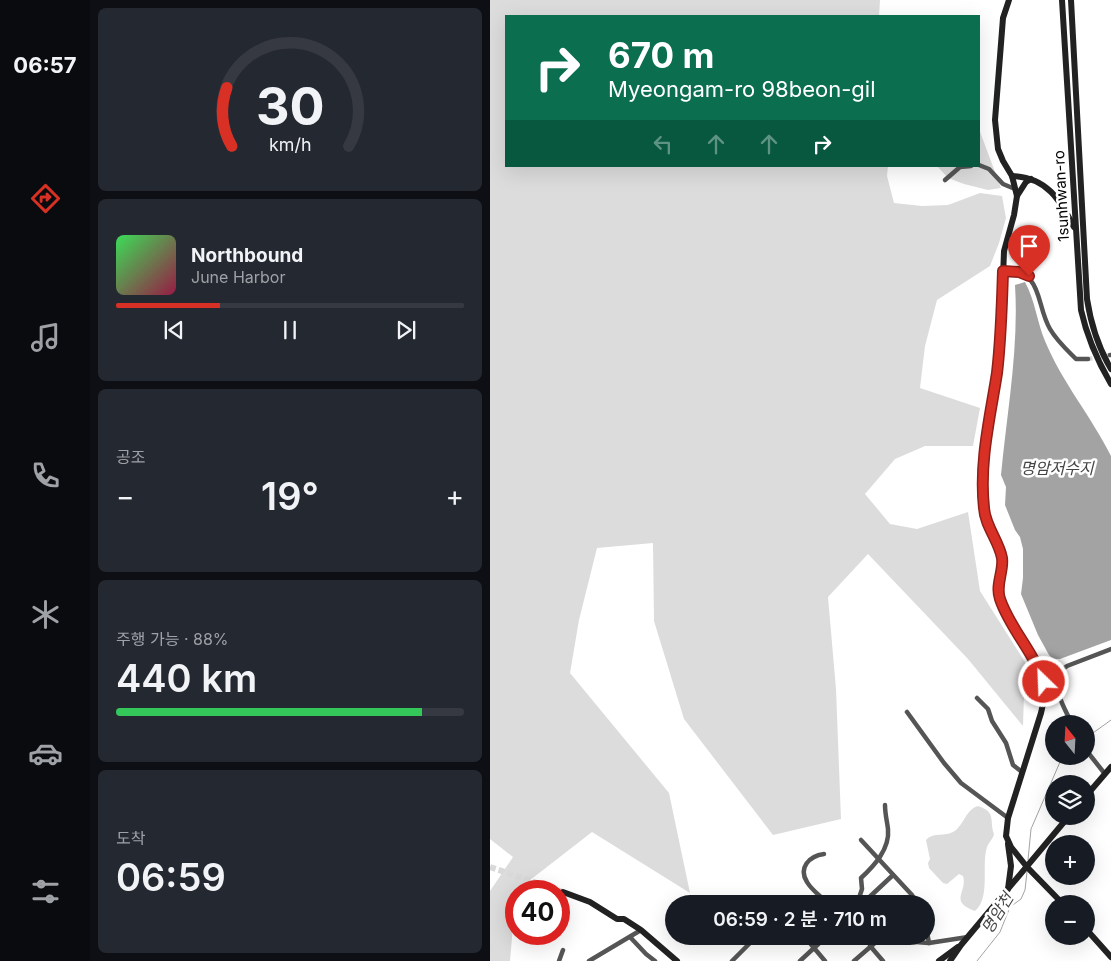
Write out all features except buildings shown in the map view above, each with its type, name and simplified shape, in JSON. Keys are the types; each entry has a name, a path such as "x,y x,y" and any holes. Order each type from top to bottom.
{"street":[{"path":"1008,889 1011,866 1006,829 1008,818 1045,695 1041,672 999,597 1002,560 984,512 982,487 984,451 1001,332 1004,251 1014,215 1016,192 1012,176 1003,162 998,149 995,120 1003,18 1009,0"},
{"name":"1sunhwan-ro","path":"1062,0 1081,310 1085,328 1094,352 1111,384"},
{"name":"1sunhwan-ro","path":"1073,0 1087,299 1099,346 1111,369"},
{"path":"980,165 990,169 1003,184 1016,192"},
{"path":"945,180 960,167"},
{"path":"1012,176 1031,179 1048,187 1062,203 1076,229"},
{"path":"1016,192 1031,179"},
{"path":"1003,271 1019,272 1029,276 1035,287 1049,327 1058,341 1076,359 1088,359"},
{"path":"1041,672 1059,672 1067,666 1111,649"},
{"path":"1059,672 1056,683 1058,694 1068,715"},
{"path":"977,698 988,709 992,721 1006,743 1013,766 1022,772"},
{"path":"906,712 961,784 1008,818"},
{"path":"1095,758 1109,770 1095,786"},
{"path":"860,895 862,889 860,878 878,859 886,845 888,830 885,818 885,805"},
{"path":"950,961 961,945 1062,825"},
{"path":"861,840 912,895"},
{"path":"1008,842 1027,867 1053,895"},
{"path":"819,895 808,883 804,873 806,863 812,856 824,854"},
{"path":"872,895 893,875"},
{"path":"570,895 590,902 617,919 624,920 641,930 677,961"},
{"path":"589,961 641,930"},
{"path":"630,937 655,961"},
{"path":"935,942 968,937"},
{"path":"1095,939 1111,957"},
{"path":"732,961 748,945"},
{"path":"812,945 825,961"},
{"path":"800,961 817,945"},
{"path":"938,961 961,945"},
{"path":"854,961 871,947 883,961"},
{"path":"560,961 563,950"}],"shaded area":[{"path":"490,0 880,0 879,15 505,15 505,167 888,167 887,176 894,203 922,206 948,205 980,193 1002,196 1006,218 990,266 937,300 925,346 920,388 980,408 973,446 925,446 895,459 865,494 890,524 917,529 968,512 980,591 1025,662 1023,726 968,659 868,554 828,597 836,689 841,819 773,835 684,719 654,621 653,543 597,548 579,620 570,673 669,793 690,893 592,832 530,880 505,880 505,945 511,945 510,961 490,961 490,891 513,857 490,839"},
{"path":"980,132 1001,188 988,190 948,178 938,167 980,167"},
{"path":"978,806 984,808 990,814 994,834 985,854 983,898 975,911 962,904 963,876 959,874 947,884 943,883 929,868 928,863 930,859 926,840 929,837 949,834 956,830 968,813"}],"water":[{"name":"명암저수지","path":"1025,282 1042,334 1052,356 1111,456 1111,640 1060,659 1053,659 1049,655 1038,635 1021,594 1023,549 1020,537 1015,530 1005,505 1006,487 1001,475 1014,356 1015,285"}],"waterway":[{"name":"명암천","path":"1095,732 1111,720"},
{"name":"명암천","path":"1028,860 1031,829 1059,765"},
{"name":"명암천","path":"977,961 1000,932 1010,907 1021,899 1025,890 1027,872"}],"tunnel":[{"path":"1088,359 1110,355"},
{"path":"490,867 528,880"}],"route":[{"path":"1029,276 1019,272 1003,271 1001,332 984,451 982,487 984,512 1002,560 999,597 1041,672 1044,682"}]}
